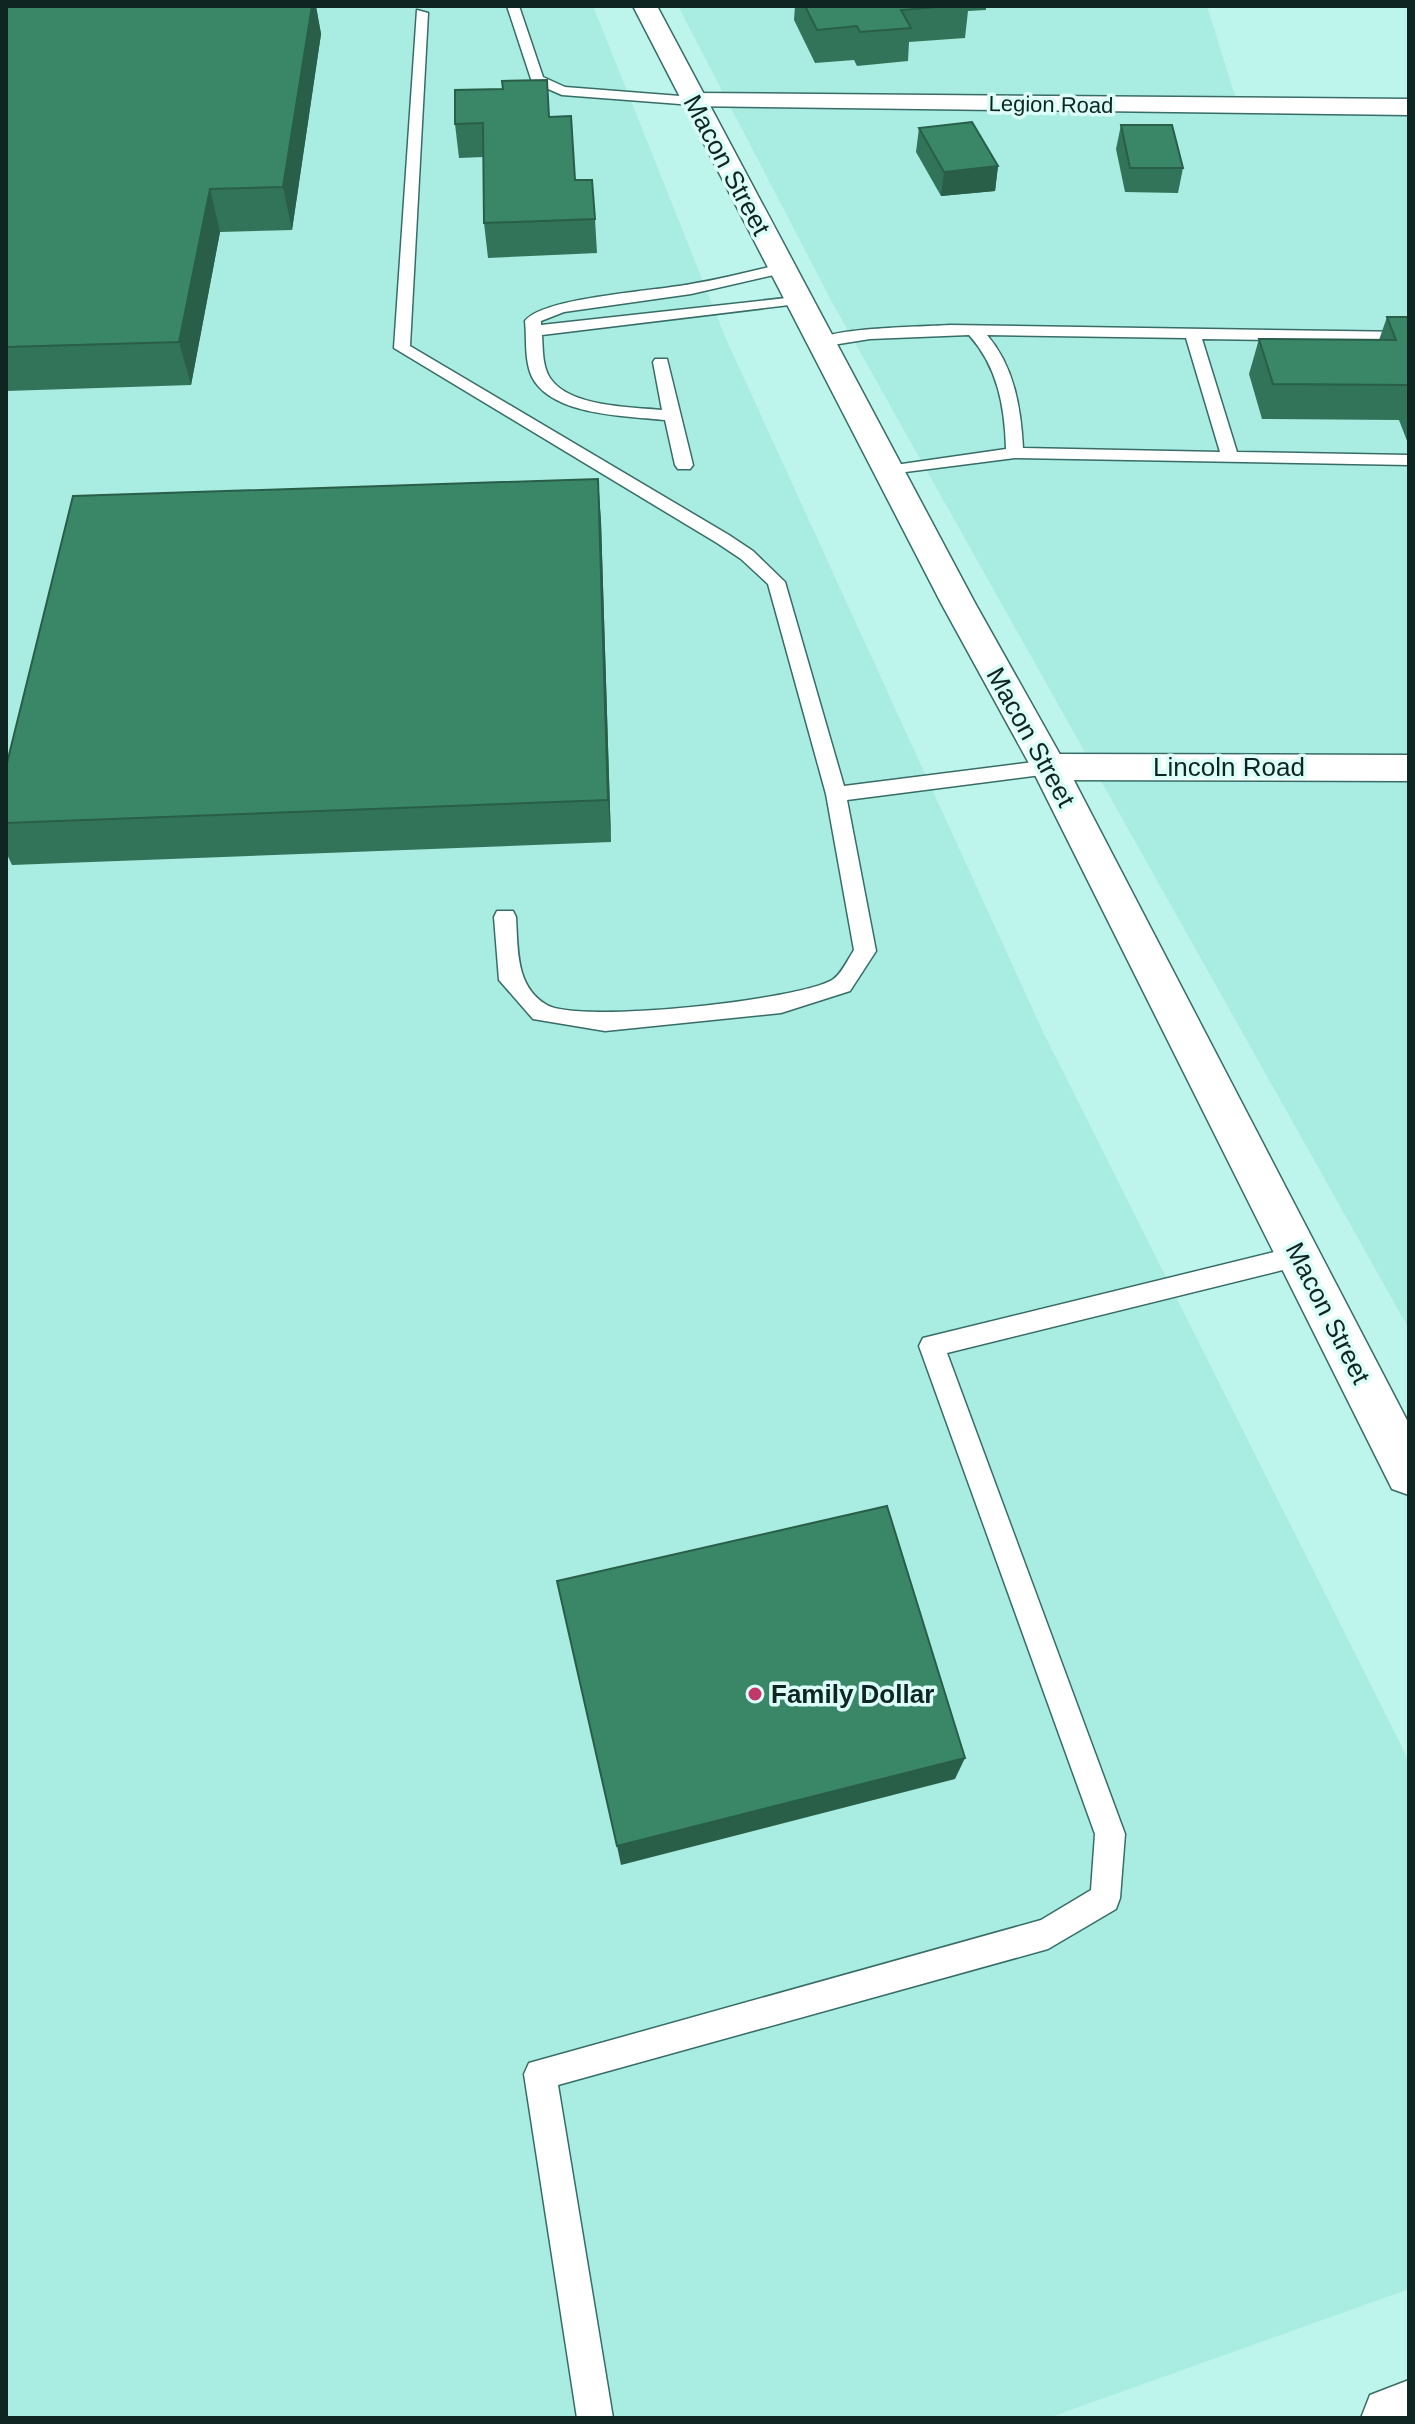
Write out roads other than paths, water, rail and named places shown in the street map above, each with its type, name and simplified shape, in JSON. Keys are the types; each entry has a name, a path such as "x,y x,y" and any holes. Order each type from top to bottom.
{"main road":[{"name":"Macon Street","path":"645,6 888,471 1049,767 1409,1473"},
{"name":"Legion Road","path":"693,101 1409,107"},
{"name":"Lincoln Road","path":"1049,767 1409,768"},
{"path":"1393,2418 1409,2412"}],"lane":[{"path":"513,6 537,79 546,86 562,91 693,101"},
{"path":"422,13 402,348 723,539 747,555 776,582 836,794 865,951 842,985 781,1004 605,1022 541,1013 510,980 505,917"},
{"path":"672,416 588,406 554,391 541,378 533,321 537,316 561,308 642,298 782,269"},
{"path":"534,331 798,299"},
{"path":"974,331 987,343 998,362 1014,425 1015,453"},
{"path":"820,342 870,334 974,331 1409,337"},
{"path":"1193,334 1230,457"},
{"path":"661,362 684,465"},
{"path":"888,471 1015,453 1409,460"},
{"path":"836,794 1049,767"},
{"path":"595,2418 540,2074 1048,1934 1105,1898 1110,1834 932,1346 1299,1256"}],"place":[{"name":"Family Dollar","path":"755,1694"}]}
